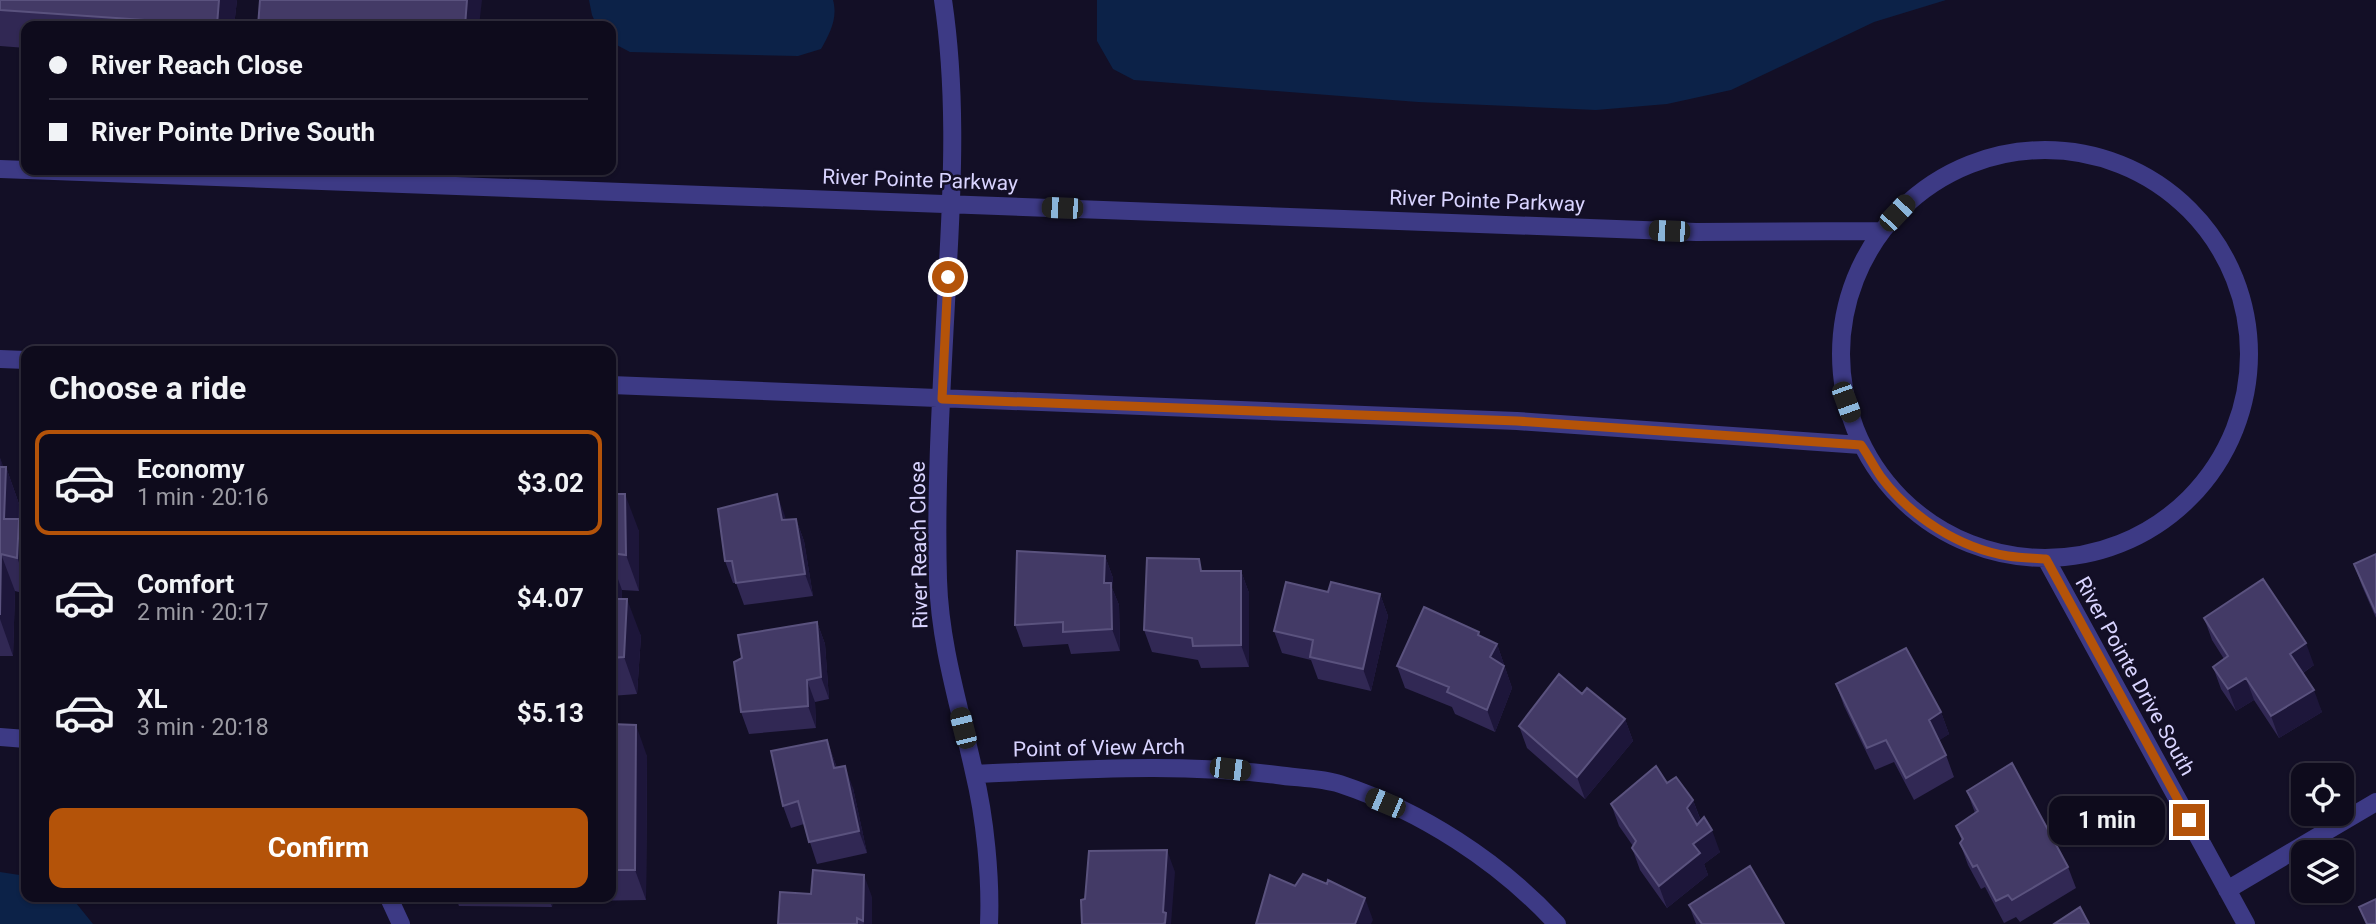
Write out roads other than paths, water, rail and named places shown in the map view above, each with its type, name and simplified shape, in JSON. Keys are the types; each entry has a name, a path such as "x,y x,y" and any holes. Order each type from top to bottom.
{"street":[{"name":"River Reach Close","path":"943,0 950,47 951,203 937,504 938,583 946,659 981,807 989,889 989,924"},
{"path":"2050,148 2099,155 2144,174 2183,202 2215,239 2237,283 2248,331 2248,380 2236,428 2213,471 2180,508 2140,536 2095,553 2046,559 2008,556 1971,546 1938,529 1907,506 1881,477 1861,445 1846,402 1840,358 1844,313 1858,270 1880,231 1914,195 1955,169 2001,153 2050,148"},
{"name":"River Pointe Parkway","path":"0,169 21,170"},
{"name":"River Pointe Parkway","path":"168,175 1696,232 1880,231"},
{"path":"0,359 21,360"},
{"path":"616,385 1517,421 1861,445"},
{"name":"River Pointe Drive South","path":"2046,559 2246,924"},
{"path":"0,737 21,739"},
{"name":"Point of View Arch","path":"975,774 1120,766 1203,768 1338,783 1409,813 1475,852 1535,900 1557,924"},
{"path":"2227,890 2376,802"},
{"path":"391,902 401,924"}],"water":[{"path":"589,0 833,0 834,19 821,49 798,56 630,52 616,45 616,21 595,21"},
{"path":"1097,0 1946,0 1874,22 1731,90 1667,104 1596,110 1418,102 1134,80 1113,69 1097,41"},
{"path":"0,872 21,875 21,902 75,902 93,924 0,924"}]}
